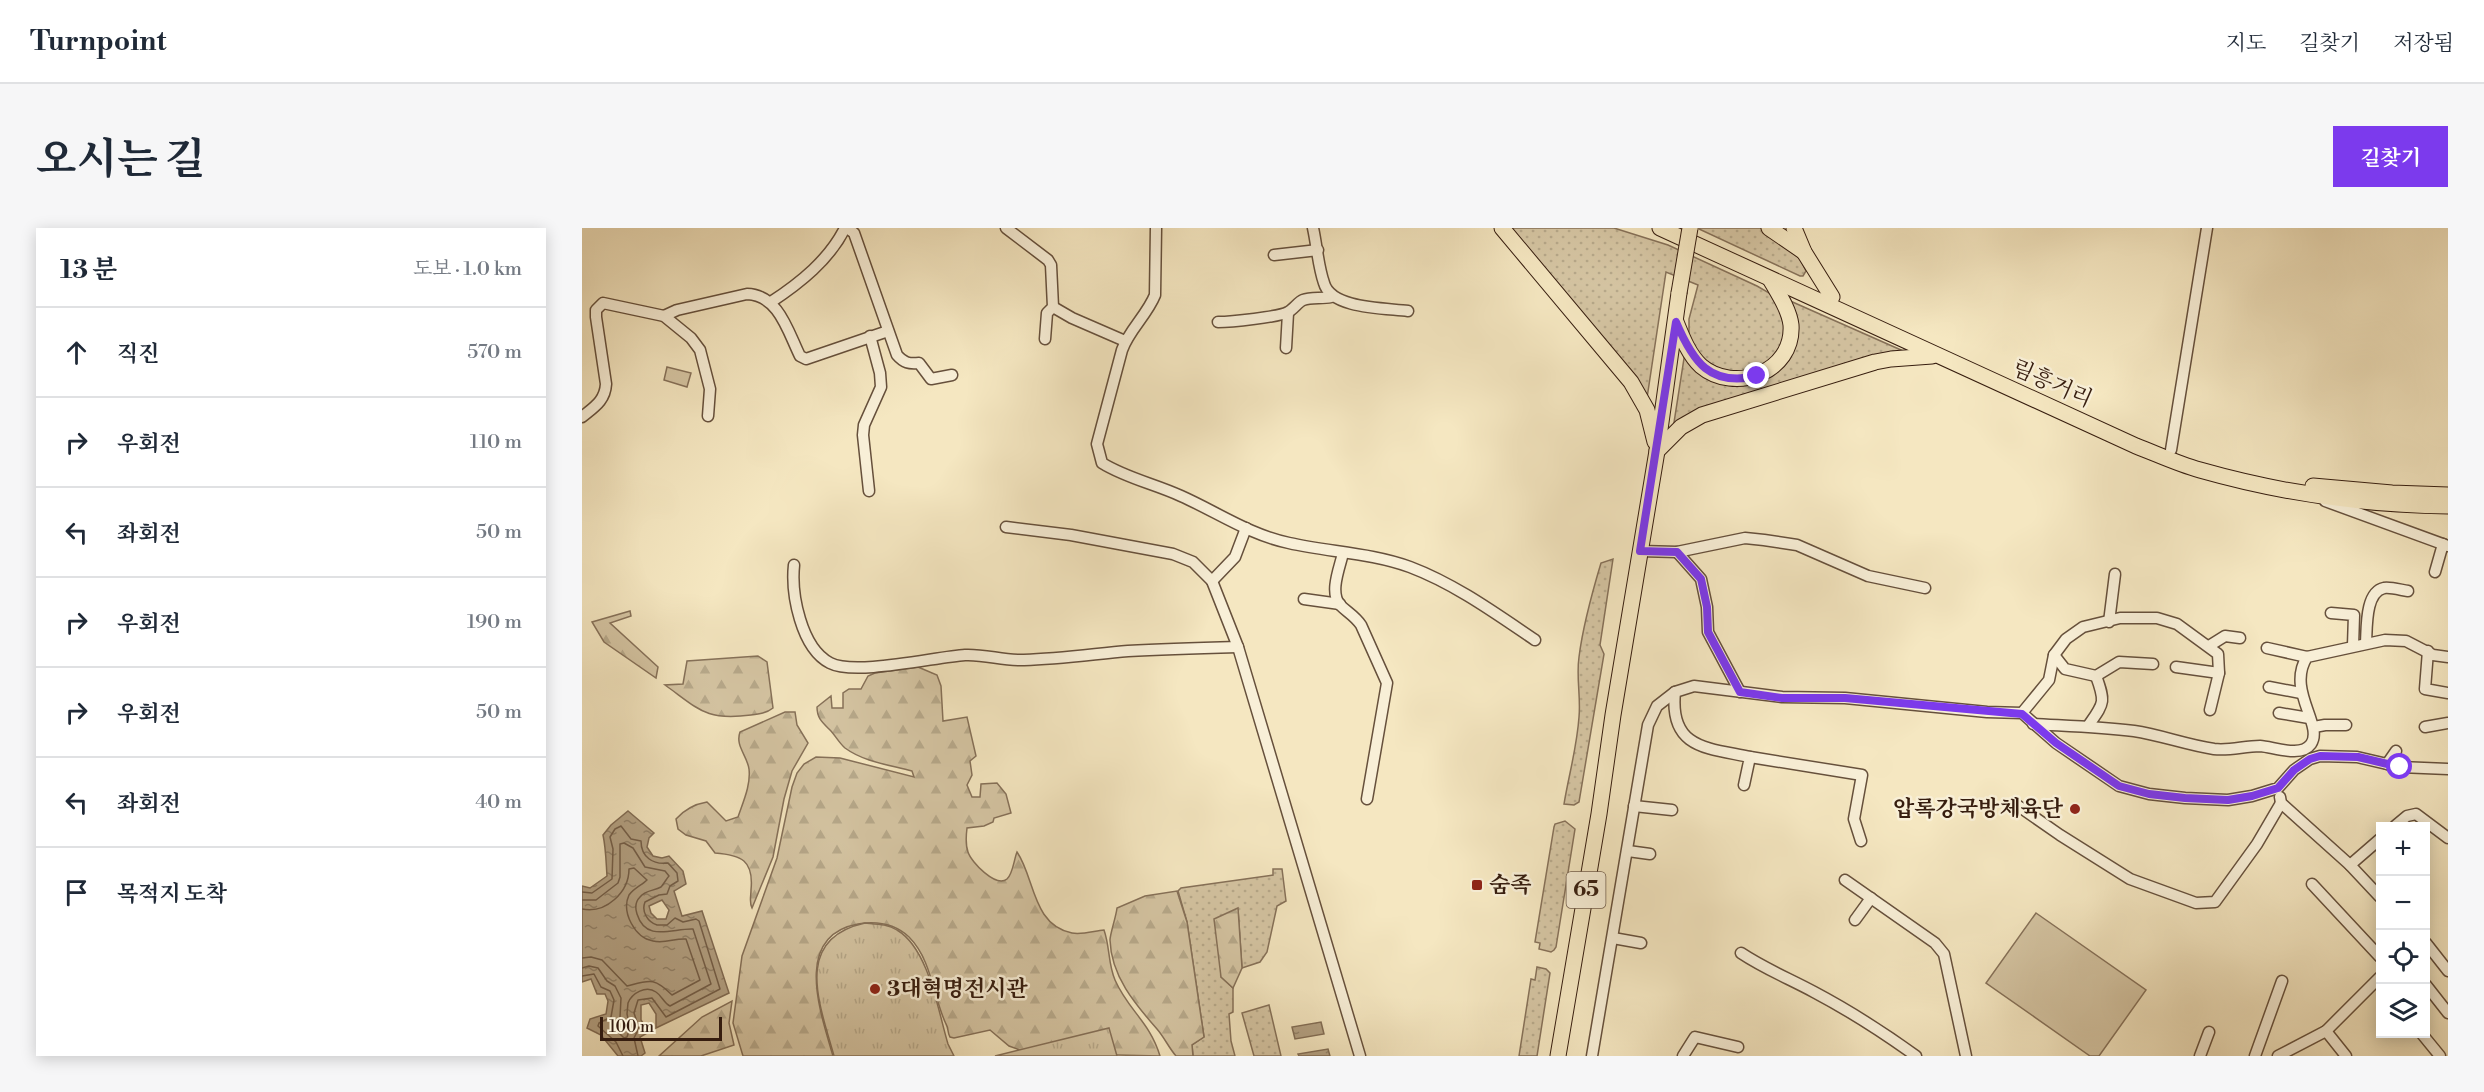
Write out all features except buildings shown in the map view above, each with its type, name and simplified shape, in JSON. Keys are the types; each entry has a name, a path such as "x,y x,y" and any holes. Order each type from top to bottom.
{"main road":[{"path":"1502,228 1632,382 1647,410 1657,451"},
{"name":"림흥거리","path":"1681,228 2201,462 2302,484 2392,493 2448,495"},
{"name":"65","path":"1558,1056 1657,451 1689,228"},
{"path":"1769,228 1804,252"},
{"path":"1794,228 1804,252 1832,297"},
{"name":"림흥거리","path":"1658,229 2136,446 2199,470 2311,495 2396,506 2448,506"},
{"path":"1676,322 1692,355 1712,373 1726,378 1743,379 1757,376 1780,361 1790,339 1791,326 1788,314 1770,279"},
{"path":"1657,451 1681,427 1718,410 1890,358 1935,356"}],"street":[{"path":"771,302 797,285 811,272 846,228 854,233 888,331 902,361 910,364 919,363 931,379 952,375"},
{"path":"1006,228 1048,260 1051,266 1053,307 1047,313 1045,339"},
{"path":"1156,228 1155,295 1125,340 1097,444 1102,463 1182,496 1246,528 1287,543 1407,566 1433,576 1477,601 1535,640"},
{"path":"1313,228 1324,285 1331,297"},
{"path":"2171,450 2207,228"},
{"path":"1274,255 1318,250"},
{"path":"664,316 677,310 756,294 771,302 778,311 800,357 806,359 888,331"},
{"path":"1218,322 1241,322 1288,312 1303,300 1320,300 1331,297 1350,303 1408,311"},
{"path":"582,417 596,405 605,393 606,384 596,317 599,306 603,303 664,316 691,338 700,350 710,389 708,416"},
{"path":"1053,307 1072,318 1125,340"},
{"path":"1286,348 1288,312"},
{"path":"869,491 864,425 881,387 878,364 870,336"},
{"path":"2311,495 2446,545 2435,572"},
{"path":"1006,527 1071,535 1173,554 1193,562 1212,581 1238,647 1360,1056"},
{"path":"1212,581 1235,557 1246,528"},
{"path":"1640,551 1677,552 1745,538 1764,540 1797,545 1868,576 1924,588"},
{"path":"1677,552 1701,579 1707,607 1708,632 1740,692"},
{"path":"1340,604 1335,590 1343,553"},
{"path":"794,565 793,585 799,615 809,640 824,660 833,665 891,665 968,655 1023,660 1130,651 1238,647"},
{"path":"2109,622 2115,574"},
{"path":"2366,643 2370,601 2377,591 2385,588 2408,591"},
{"path":"1304,599 1340,604 1356,617 1387,683 1367,799"},
{"path":"2331,613 2354,615 2354,646"},
{"path":"2022,714 2049,680 2054,655 2066,639 2083,627 2120,618 2157,618 2177,624 2217,654 2219,673 2210,710"},
{"path":"2209,646 2225,636 2240,638"},
{"path":"2267,648 2307,657 2366,643 2406,640 2427,651 2448,657"},
{"path":"2427,651 2425,689 2448,693"},
{"path":"2054,655 2065,669 2096,676 2119,662 2153,664"},
{"path":"2033,724 2088,726 2137,732 2216,749 2258,746 2299,752 2310,747 2315,737 2301,693 2303,664 2307,657"},
{"path":"2176,667 2219,673"},
{"path":"2088,726 2103,705 2096,676"},
{"path":"1592,1056 1634,806 1653,713 1664,699 1675,692 1694,686 1782,698 1845,698 2022,714 2080,761 2119,786 2149,794 2228,800 2252,796 2278,788 2294,770 2310,759 2320,756 2358,757 2387,764 2448,769"},
{"path":"2268,687 2301,693"},
{"path":"1675,692 1674,705 1677,718 1689,741 1698,746 1862,775 1854,819 1861,841"},
{"path":"2279,713 2312,723 2346,726"},
{"path":"2425,727 2448,723"},
{"path":"2387,764 2396,751"},
{"path":"1744,785 1750,757"},
{"path":"2278,788 2282,803 2350,865 2376,893"},
{"path":"2014,803 2130,879 2196,903 2215,902 2245,861 2282,803"},
{"path":"1634,806 1672,810"},
{"path":"2400,822 2407,816 2416,814 2427,822"},
{"path":"2430,824 2448,838"},
{"path":"2350,865 2376,842"},
{"path":"1628,851 1650,854"},
{"path":"1845,880 1935,943 1944,954 1966,1056"},
{"path":"2312,884 2376,953"},
{"path":"1856,920 1871,898"},
{"path":"1613,938 1641,943"},
{"path":"2430,948 2448,971"},
{"path":"1741,953 1765,969 1814,992 1882,1032 1917,1056"},
{"path":"2255,1056 2282,981"},
{"path":"2278,1056 2326,1031 2376,983"},
{"path":"2430,990 2448,1014"},
{"path":"2326,1031 2346,1056"},
{"path":"2200,1056 2209,1032"},
{"path":"1683,1056 1695,1037 1738,1047"},
{"path":"2425,1038 2440,1056"}],"green space":[{"path":"1507,228 1614,228 1668,245 1771,294 1783,314 1785,340 1766,366 1731,375 1700,358 1689,335 1689,319 1698,285 1666,272 1647,398"},
{"path":"1697,228 1763,228 1800,259 1806,271 1803,276 1800,276"},
{"path":"1788,300 1904,353 1673,429 1685,352 1711,378 1779,367"},
{"path":"667,367 691,373 687,387 664,380"},
{"path":"1613,559 1600,645 1604,654 1579,802 1574,805 1564,804 1578,728 1578,664 1583,633 1601,563"},
{"path":"630,611 631,616 610,623 658,667 656,678 604,642 592,622"},
{"path":"758,656 767,662 773,708 766,712 736,716 713,715 696,707 665,685 683,684 687,661"},
{"path":"918,667 937,675 941,686 943,721 967,717 976,756 970,761 972,775 967,785 972,797 980,797 981,784 997,783 1006,794 1011,813 994,818 993,822 984,826 967,828 966,843 970,856 984,873 1002,881 1011,874 1017,852 1036,899 1049,921 1072,933 1104,930 1115,980 1126,1000 1151,1034 1160,1056 1028,1053 1009,1046 990,1030 950,1037 923,956 917,946 898,929 885,924 872,923 858,924 837,931 825,944 818,960 816,979 818,999 833,1056 743,1056 733,1023 742,956 777,858 797,773 804,764 816,757 840,758 914,777 912,771 869,760 845,748 821,720 817,707 831,696 832,708 843,708 843,693 849,689 861,689 868,676"},
{"path":"785,712 795,712 797,725 808,743 792,771 773,857 752,908 750,872 744,861 732,855 715,853 706,841 686,835 678,829 676,819 690,808 707,802 726,821 738,817 749,781 748,764 739,742 740,732"},
{"path":"1565,821 1575,829 1556,947 1551,952 1539,949 1540,943 1535,942 1554,827 1555,824"},
{"path":"1273,869 1282,869 1286,901 1277,906 1267,952 1260,962 1242,968 1238,909 1221,977 1233,988 1233,1012 1229,1014 1231,1041 1235,1056 1193,1056 1192,1045 1204,1037 1187,922 1178,891 1181,888 1273,875"},
{"path":"1177,891 1187,922 1204,1037 1192,1045 1193,1056 1176,1056 1126,989 1111,953 1110,940 1117,908 1145,896"},
{"path":"1238,908 1242,968 1233,988 1221,977 1214,919"},
{"path":"2036,913 2146,990 2099,1056 2090,1056 1986,983"},
{"name":"3대혁명전시관","path":"865,923 897,930 917,951 931,982 948,1044 954,1056 834,1056 818,996 819,959 827,943 842,931"},
{"path":"1537,967 1546,969 1550,973 1537,1056 1519,1056 1531,979 1535,980"},
{"path":"732,1001 729,1023 734,1045 701,1056 659,1056 702,1017"},
{"path":"1269,1005 1281,1056 1254,1056 1242,1013"},
{"name":"3대혁명전시관","path":"1109,1028 1117,1056 995,1056"}],"water":[{"path":"628,811 654,833 649,838 647,847 653,856 662,858 669,856 683,871 686,884 674,891 682,916 702,911 729,993 656,1028 656,1014 649,1003 641,1005 641,1020 649,1032 640,1037 645,1053 641,1056 618,1056 601,1035 587,1028 590,1019 606,1014 608,1001 605,994 597,994 591,979 582,982 582,886 590,888 607,876 603,835","holes":["662,900 669,910 666,919 657,919 651,913 649,906"]},
{"path":"1321,1022 1324,1034 1295,1039 1292,1027"},
{"path":"1328,1049 1330,1056 1299,1056 1298,1054"}],"place":[{"name":"압록강국방체육단","path":"2075,809"},
{"name":"숨족","path":"1477,885"},
{"name":"3대혁명전시관","path":"875,989"}],"route":[{"path":"1757,376 1743,379 1726,378 1712,373 1692,355 1676,322 1640,551 1677,552 1694,569 1701,579 1707,607 1708,632 1740,692 1782,698 1845,698 2022,714 2080,761 2119,786 2149,794 2228,800 2252,796 2278,788 2294,770 2310,759 2329,755 2358,757 2400,767"}]}
